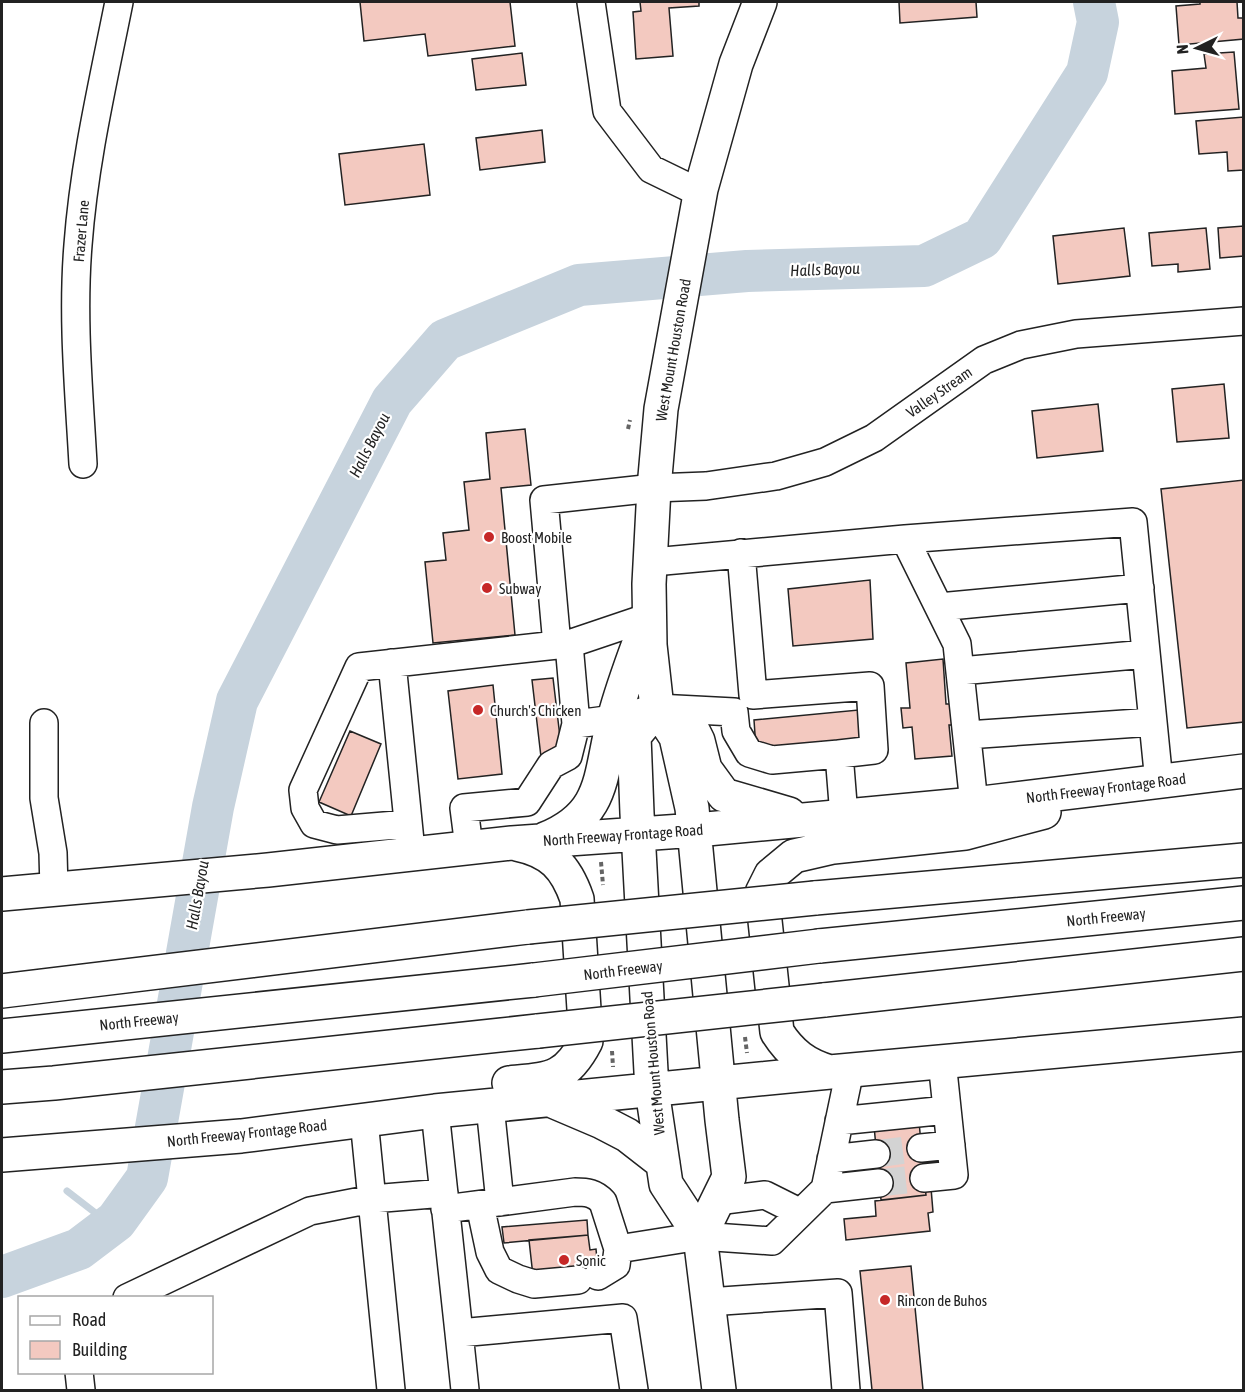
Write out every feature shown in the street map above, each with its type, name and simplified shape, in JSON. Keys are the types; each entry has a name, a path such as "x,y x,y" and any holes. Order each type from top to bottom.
{"main road":[{"name":"West Mount Houston Road","path":"700,1236 729,1177 693,808 650,631 648,488 699,200 736,64 760,2"},
{"path":"241,1136 380,1096 539,1080 560,1074 576,1060 586,1041 577,899 571,881 561,866 547,854 530,847 526,842 559,834 575,822 590,806 599,790 614,718 650,631"},
{"name":"West Mount Houston Road","path":"670,709 634,736 652,1090 666,1185 700,1236 719,1390"},
{"path":"670,709 698,741 705,769 724,795 780,810 802,820"},
{"name":"North Freeway Frontage Road","path":"2,894 268,870 410,839 469,848 696,830 974,804 1244,771"},
{"path":"840,1071 814,1067 799,1059 786,1047 777,1032 762,893 771,875 794,856 833,847 965,833 1159,782"},
{"path":"2,991 528,927 815,898 1244,860"},
{"name":"North Freeway","path":"2,1036 534,980 819,946 1244,903"},
{"path":"2,1087 1244,954"},
{"name":"North Freeway Frontage Road","path":"2,1155 241,1136 435,1111 720,1082 1244,1034"},
{"path":"551,1100 627,1135 663,1163"}],"street":[{"name":"Frazer Lane","path":"83,464 76,345 78,245 93,128 119,2"},
{"path":"591,2 606,111 651,169 690,188 699,200"},
{"name":"Valley Stream","path":"563,645 544,500 648,488 706,486 776,476 825,462 874,438 984,360 1022,345 1076,334 1244,321"},
{"path":"664,561 905,539 1133,522 1159,782"},
{"path":"905,539 957,644 974,804"},
{"path":"576,724 670,709 743,703 870,686 874,750 772,760 748,753 736,731 743,703 741,553"},
{"path":"939,607 1140,588"},
{"path":"392,663 410,839 337,830 314,824 305,808 303,790 359,667 392,663 563,645 650,631"},
{"path":"469,848 464,808 527,802 551,765 568,756 576,724 563,645"},
{"path":"960,671 1146,654"},
{"path":"967,735 1153,722"},
{"path":"44,723 44,798 53,853 54,889"},
{"path":"839,754 844,816"},
{"path":"924,1178 954,1175 942,1061"},
{"path":"825,1189 839,1121 840,1071"},
{"path":"131,1296 310,1211 372,1199 445,1201 488,1213 576,1192 590,1192 603,1202 618,1249 616,1265 588,1278 534,1284 499,1269 490,1252 488,1213 490,1106"},
{"path":"839,1121 947,1110"},
{"path":"435,1111 465,1390"},
{"path":"364,1120 391,1390"},
{"path":"921,1148 951,1145"},
{"path":"831,1158 876,1154"},
{"path":"618,1249 700,1236 772,1241 825,1189 879,1183"},
{"path":"717,1202 765,1194 799,1212"},
{"path":"708,1302 838,1293 846,1390"},
{"path":"459,1333 623,1318 634,1390"},
{"path":"79,1374 81,1390"}],"building":[{"path":"360,2 510,2 515,46 428,56 425,34 364,41"},
{"path":"640,2 699,2 699,6 669,8 673,56 636,59 633,12 641,11"},
{"path":"899,2 976,2 977,17 900,23"},
{"path":"1200,2 1237,2 1238,18 1244,18 1244,39 1179,45 1176,6 1200,4"},
{"path":"1234,52 1239,109 1175,114 1172,71 1206,68 1204,54"},
{"path":"522,53 526,85 476,90 472,59"},
{"path":"1244,117 1244,170 1228,171 1227,152 1199,154 1196,121"},
{"path":"542,130 545,162 480,170 476,138"},
{"path":"424,144 430,195 345,205 339,154"},
{"path":"1244,226 1244,256 1220,258 1218,228"},
{"path":"1124,228 1130,276 1058,284 1053,236"},
{"path":"1206,228 1210,269 1178,272 1178,264 1152,266 1149,233"},
{"path":"1224,384 1229,438 1177,442 1172,389"},
{"path":"1098,404 1103,451 1037,458 1032,411"},
{"path":"525,429 531,485 501,488 515,635 433,643 425,562 446,560 443,533 469,530 464,482 490,479 486,433"},
{"path":"1244,480 1244,722 1187,728 1161,489"},
{"path":"870,580 873,639 793,646 788,589"},
{"path":"943,659 946,704 951,704 952,725 949,725 952,756 915,759 912,727 903,728 901,708 910,708 906,663"},
{"path":"553,678 562,754 541,757 532,680"},
{"path":"493,685 502,774 458,779 448,691"},
{"path":"869,709 871,738 756,749 754,720"},
{"path":"350,731 381,744 351,816 319,802"},
{"path":"919,1122 926,1195 881,1200 874,1126"},
{"path":"925,1188 931,1188 933,1212 928,1213 930,1231 846,1240 844,1219 876,1216 875,1201 926,1195"},
{"path":"587,1220 588,1235 504,1243 502,1227"},
{"name":"Sonic","path":"588,1235 590,1250 596,1249 598,1270 533,1276 529,1240"},
{"path":"911,1266 923,1390 872,1390 860,1271"}],"waterway":[{"name":"Halls Bayou","path":"2,1277 79,1249 116,1221 147,1178 213,807 237,701 392,401 445,340 579,285 747,271 924,266 982,238 1087,73 1098,22 1094,2"},
{"path":"67,1191 111,1225"}],"tunnel":[{"path":"876,1154 921,1148"},
{"path":"879,1183 924,1178"}],"place":[{"name":"Boost Mobile","path":"489,537"},
{"name":"Subway","path":"487,588"},
{"name":"Church's Chicken","path":"478,710"},
{"name":"Sonic","path":"564,1260"},
{"name":"Rincon de Buhos","path":"885,1300"}]}
